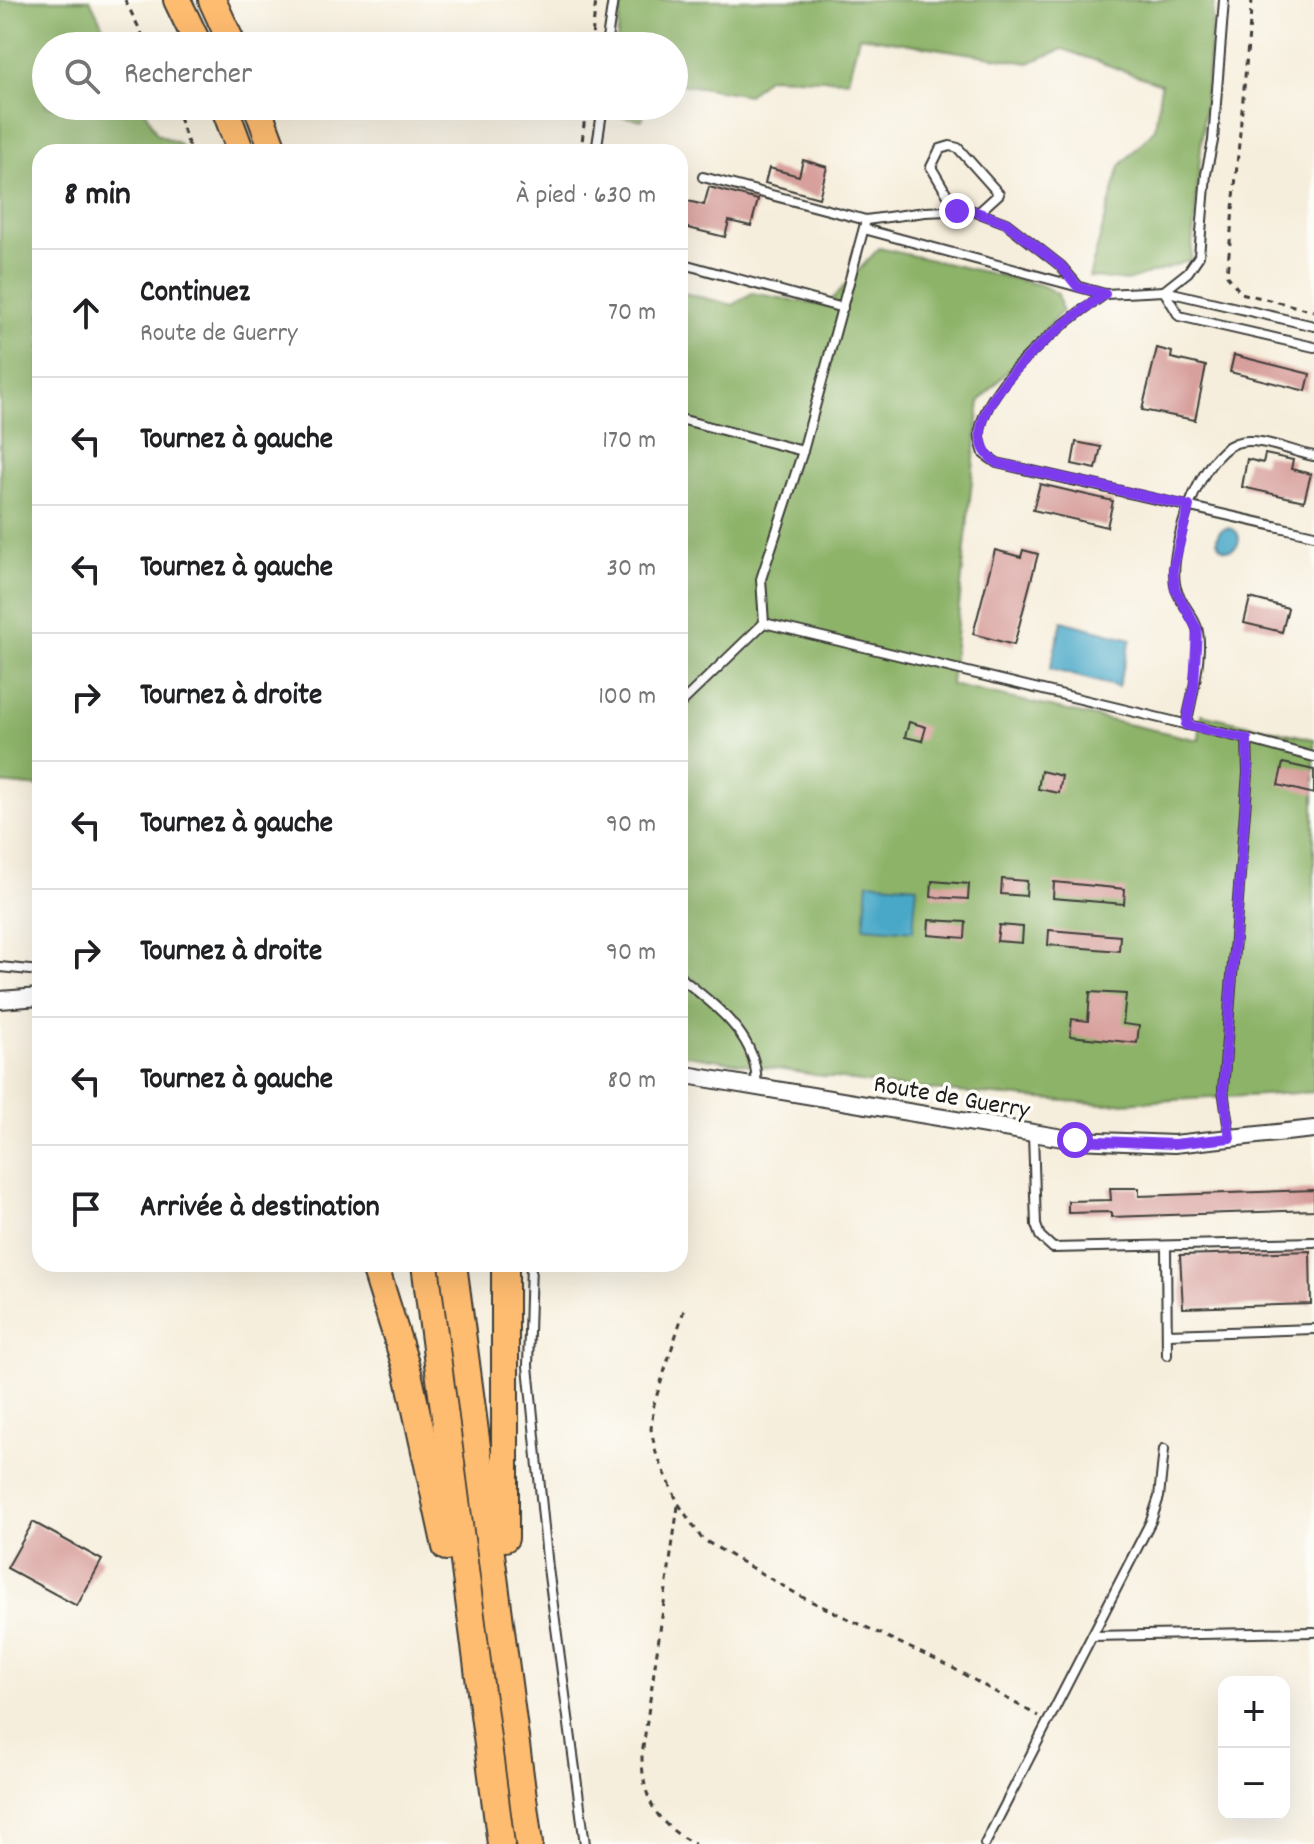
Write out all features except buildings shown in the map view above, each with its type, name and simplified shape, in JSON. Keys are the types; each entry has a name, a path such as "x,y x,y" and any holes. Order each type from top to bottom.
{"highway":[{"path":"177,0 192,32"},
{"path":"212,0 227,32"},
{"path":"229,120 238,144"},
{"path":"262,120 271,144"},
{"path":"376,1272 408,1373 432,1477 497,1815"},
{"path":"426,1272 501,1844"},
{"path":"454,1272 529,1844"},
{"path":"505,1272 503,1502 514,1721"}],"street":[{"path":"0,1000 32,998"},
{"name":"Route de Guerry","path":"688,1075 1075,1140 1174,1144 1314,1129"}],"lane":[{"path":"608,32 613,0"},
{"path":"1164,291 1188,272 1199,256 1206,174 1213,141 1224,0"},
{"path":"597,144 601,120"},
{"path":"957,211 931,167 940,149 950,146 958,148 999,194 978,213"},
{"path":"703,177 1105,294 1164,291 1314,326"},
{"path":"865,224 957,211 978,213 1006,223 1061,266 1078,287"},
{"path":"688,696 764,623 761,579 803,451 865,224"},
{"path":"688,265 843,308"},
{"path":"1164,291 1179,316 1314,347"},
{"path":"1105,294 1077,313 1028,357 989,403 979,433 984,454 997,463 1314,535"},
{"path":"688,421 803,451"},
{"path":"1186,725 1194,686 1197,629 1175,589 1173,569 1189,506 1200,480 1235,443 1247,441 1314,456"},
{"path":"764,623 1314,757"},
{"path":"1230,1138 1223,1090 1248,773 1247,739"},
{"path":"0,967 32,970"},
{"path":"688,985 748,1042 758,1070 756,1087"},
{"path":"1033,1133 1036,1225 1046,1243 1062,1251 1314,1242"},
{"path":"1166,1247 1167,1355"},
{"path":"531,1272 528,1366 548,1568 585,1844"},
{"path":"1168,1334 1314,1329"},
{"path":"985,1844 1151,1521 1159,1497 1164,1449"},
{"path":"1092,1636 1314,1632"}],"path":[{"path":"125,0 141,32"},
{"path":"593,32 596,0"},
{"path":"1252,0 1227,275 1241,293 1314,311"},
{"path":"180,120 188,144"},
{"path":"582,144 584,120"},
{"path":"684,1310 654,1404 651,1429 656,1453 690,1526 711,1545 802,1597 951,1667 1048,1721"},
{"path":"678,1503 642,1755 642,1781 648,1803 659,1820 695,1844"}],"green space":[{"path":"0,0 90,0 106,32 32,32 32,120 150,120 157,134 180,144 32,144 32,786 0,783"},
{"path":"622,0 1214,0 1191,260 1127,281 1089,277 1120,166 1155,129 1161,84 1063,49 1029,63 859,36 848,80 768,77 748,95 688,85 688,32 618,32"},
{"path":"879,248 1041,285 1058,294 1062,311 980,401 951,685 1199,740 1201,714 1314,739 1314,1092 1104,1104 893,1087 688,1055 688,294 733,305 752,293 826,306"}],"water":[{"path":"1228,528 1236,531 1239,539 1236,547 1228,550 1220,547 1217,539 1220,531"},
{"path":"1062,621 1131,639 1118,687 1050,669"},
{"path":"868,882 917,886 913,931 864,927"}],"route":[{"path":"957,211 971,210 1006,223 1061,266 1078,287 1105,294 1077,313 1028,357 989,403 979,433 984,454 997,463 1189,506 1173,569 1175,589 1197,629 1194,686 1186,725 1247,739 1248,773 1223,1090 1230,1138 1174,1144 1075,1140"}]}
